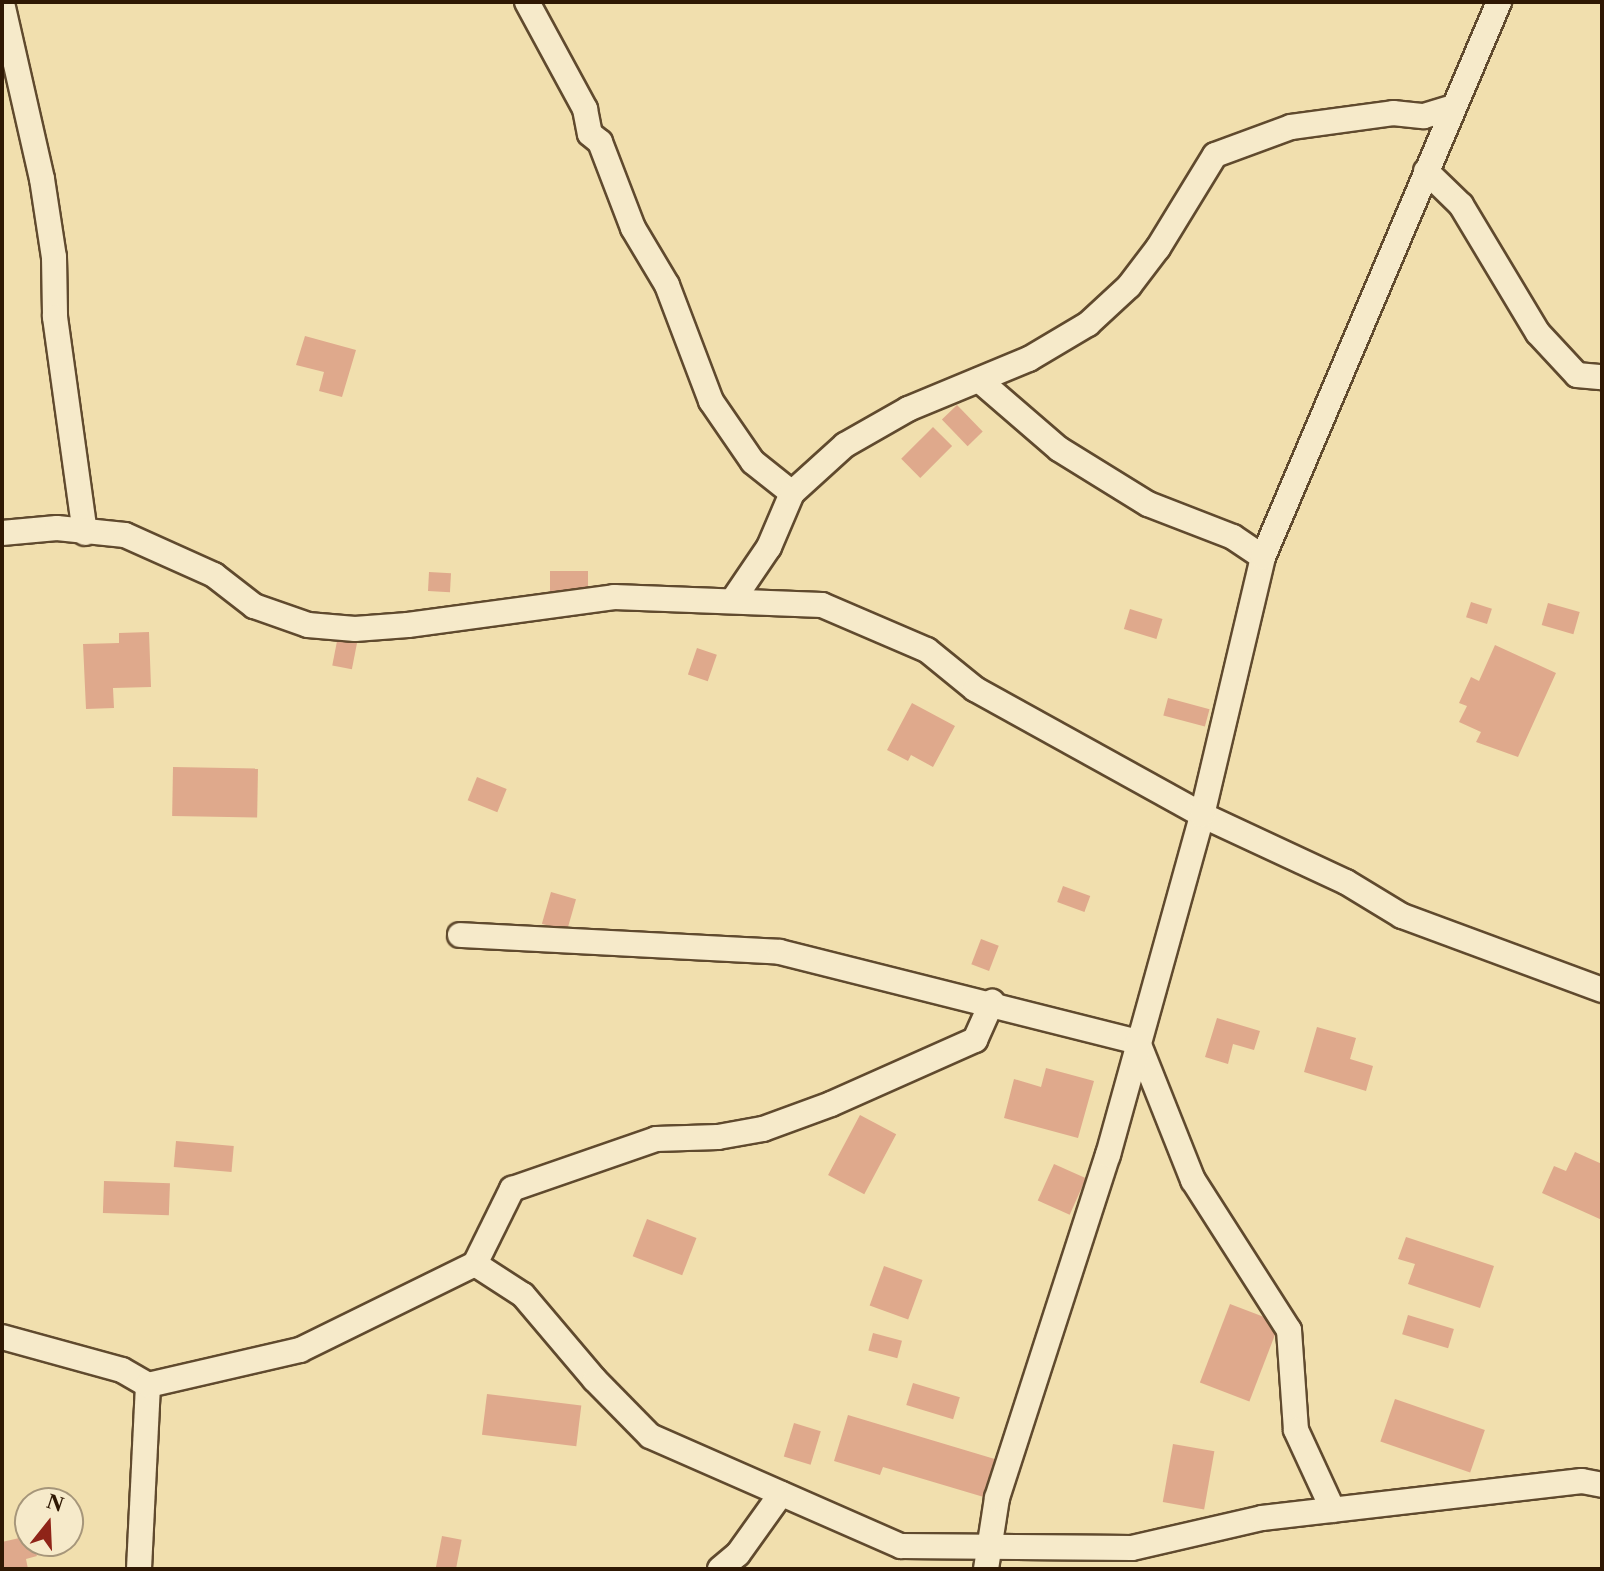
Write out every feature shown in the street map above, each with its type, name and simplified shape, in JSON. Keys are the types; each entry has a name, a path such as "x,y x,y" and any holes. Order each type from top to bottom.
{"street":[{"path":"527,2 585,108 590,134 600,142 633,228 667,285 711,401 753,462 792,493"},
{"path":"988,1557 997,1498 1108,1155 1202,815 1263,557 1499,2"},
{"path":"2,3 42,179 54,257 55,317 85,533"},
{"path":"733,600 769,547 792,493 845,445 908,409 1029,359 1088,324 1129,286 1158,248 1216,155 1291,127 1393,113 1424,116 1453,107"},
{"path":"1426,172 1461,205 1538,333 1577,375 1602,377"},
{"path":"979,380 1059,449 1148,505 1233,537 1263,557"},
{"path":"2,533 57,528 85,533 125,535 161,548 214,575 254,606 308,625 355,629 408,625 614,597 822,605 868,622 927,650 975,689 1202,815 1346,882 1402,916 1602,990"},
{"path":"460,935 780,952 992,1002 1138,1042"},
{"path":"2,1337 122,1370 148,1385 300,1350 475,1265 512,1189 656,1139 718,1137 763,1129 831,1104 975,1040 992,1002"},
{"path":"1138,1042 1193,1180 1289,1330 1296,1430 1333,1510"},
{"path":"475,1265 523,1295 595,1380 650,1436 901,1546 988,1557 1132,1548 1262,1518 1582,1481 1602,1485"},
{"path":"139,1569 148,1385"},
{"path":"720,1569 738,1554 781,1494"}],"building":[{"path":"305,336 356,350 342,397 319,391 324,372 296,365"},
{"path":"957,405 983,432 968,446 942,420"},
{"path":"933,427 952,446 920,478 901,459"},
{"path":"550,571 588,571 588,591 550,591"},
{"path":"429,572 451,573 450,592 428,591"},
{"path":"1471,602 1492,609 1487,624 1466,617"},
{"path":"1548,603 1580,612 1573,634 1542,625"},
{"path":"1130,609 1163,619 1156,639 1124,629"},
{"path":"149,632 151,687 113,688 114,708 86,709 83,644 119,643 119,633"},
{"path":"338,636 358,640 352,669 332,665"},
{"path":"1495,645 1556,673 1518,757 1476,742 1481,732 1459,722 1467,706 1459,703 1471,677 1479,681"},
{"path":"697,648 717,655 708,681 688,674"},
{"path":"1168,698 1210,709 1205,727 1163,715"},
{"path":"912,703 955,726 933,767 911,755 908,761 887,750"},
{"path":"173,767 258,768 257,817 172,816"},
{"path":"477,777 507,789 497,812 468,800"},
{"path":"1063,886 1090,896 1084,912 1057,902"},
{"path":"551,892 576,899 567,931 542,924"},
{"path":"981,939 999,946 989,971 971,964"},
{"path":"1217,1018 1260,1031 1254,1050 1233,1044 1228,1064 1205,1057"},
{"path":"1317,1027 1356,1038 1350,1059 1373,1066 1366,1091 1304,1072"},
{"path":"1046,1068 1094,1081 1078,1138 1004,1118 1014,1079 1041,1087"},
{"path":"860,1115 896,1134 864,1194 828,1175"},
{"path":"176,1141 234,1146 232,1172 174,1167"},
{"path":"1575,1152 1602,1164 1602,1220 1542,1193 1554,1166 1566,1171"},
{"path":"1054,1164 1086,1178 1070,1215 1038,1201"},
{"path":"104,1181 170,1183 169,1215 103,1213"},
{"path":"647,1219 696,1238 682,1275 633,1256"},
{"path":"1406,1237 1494,1266 1480,1308 1408,1284 1415,1264 1398,1259"},
{"path":"884,1266 923,1280 908,1319 870,1305"},
{"path":"1230,1304 1279,1323 1249,1401 1200,1382"},
{"path":"1408,1315 1454,1329 1448,1348 1402,1334"},
{"path":"873,1333 902,1341 897,1358 868,1350"},
{"path":"913,1383 960,1397 953,1419 906,1405"},
{"path":"487,1394 581,1406 576,1446 482,1435"},
{"path":"1395,1399 1485,1430 1470,1472 1380,1442"},
{"path":"848,1415 998,1460 987,1498 883,1467 880,1475 834,1461"},
{"path":"794,1423 821,1431 811,1465 784,1456"},
{"path":"1173,1444 1214,1451 1204,1509 1163,1502"},
{"path":"442,1536 462,1540 456,1569 436,1569"},
{"path":"14,1539 14,1557 33,1557 26,1559 28,1569 2,1569 2,1542"}]}
